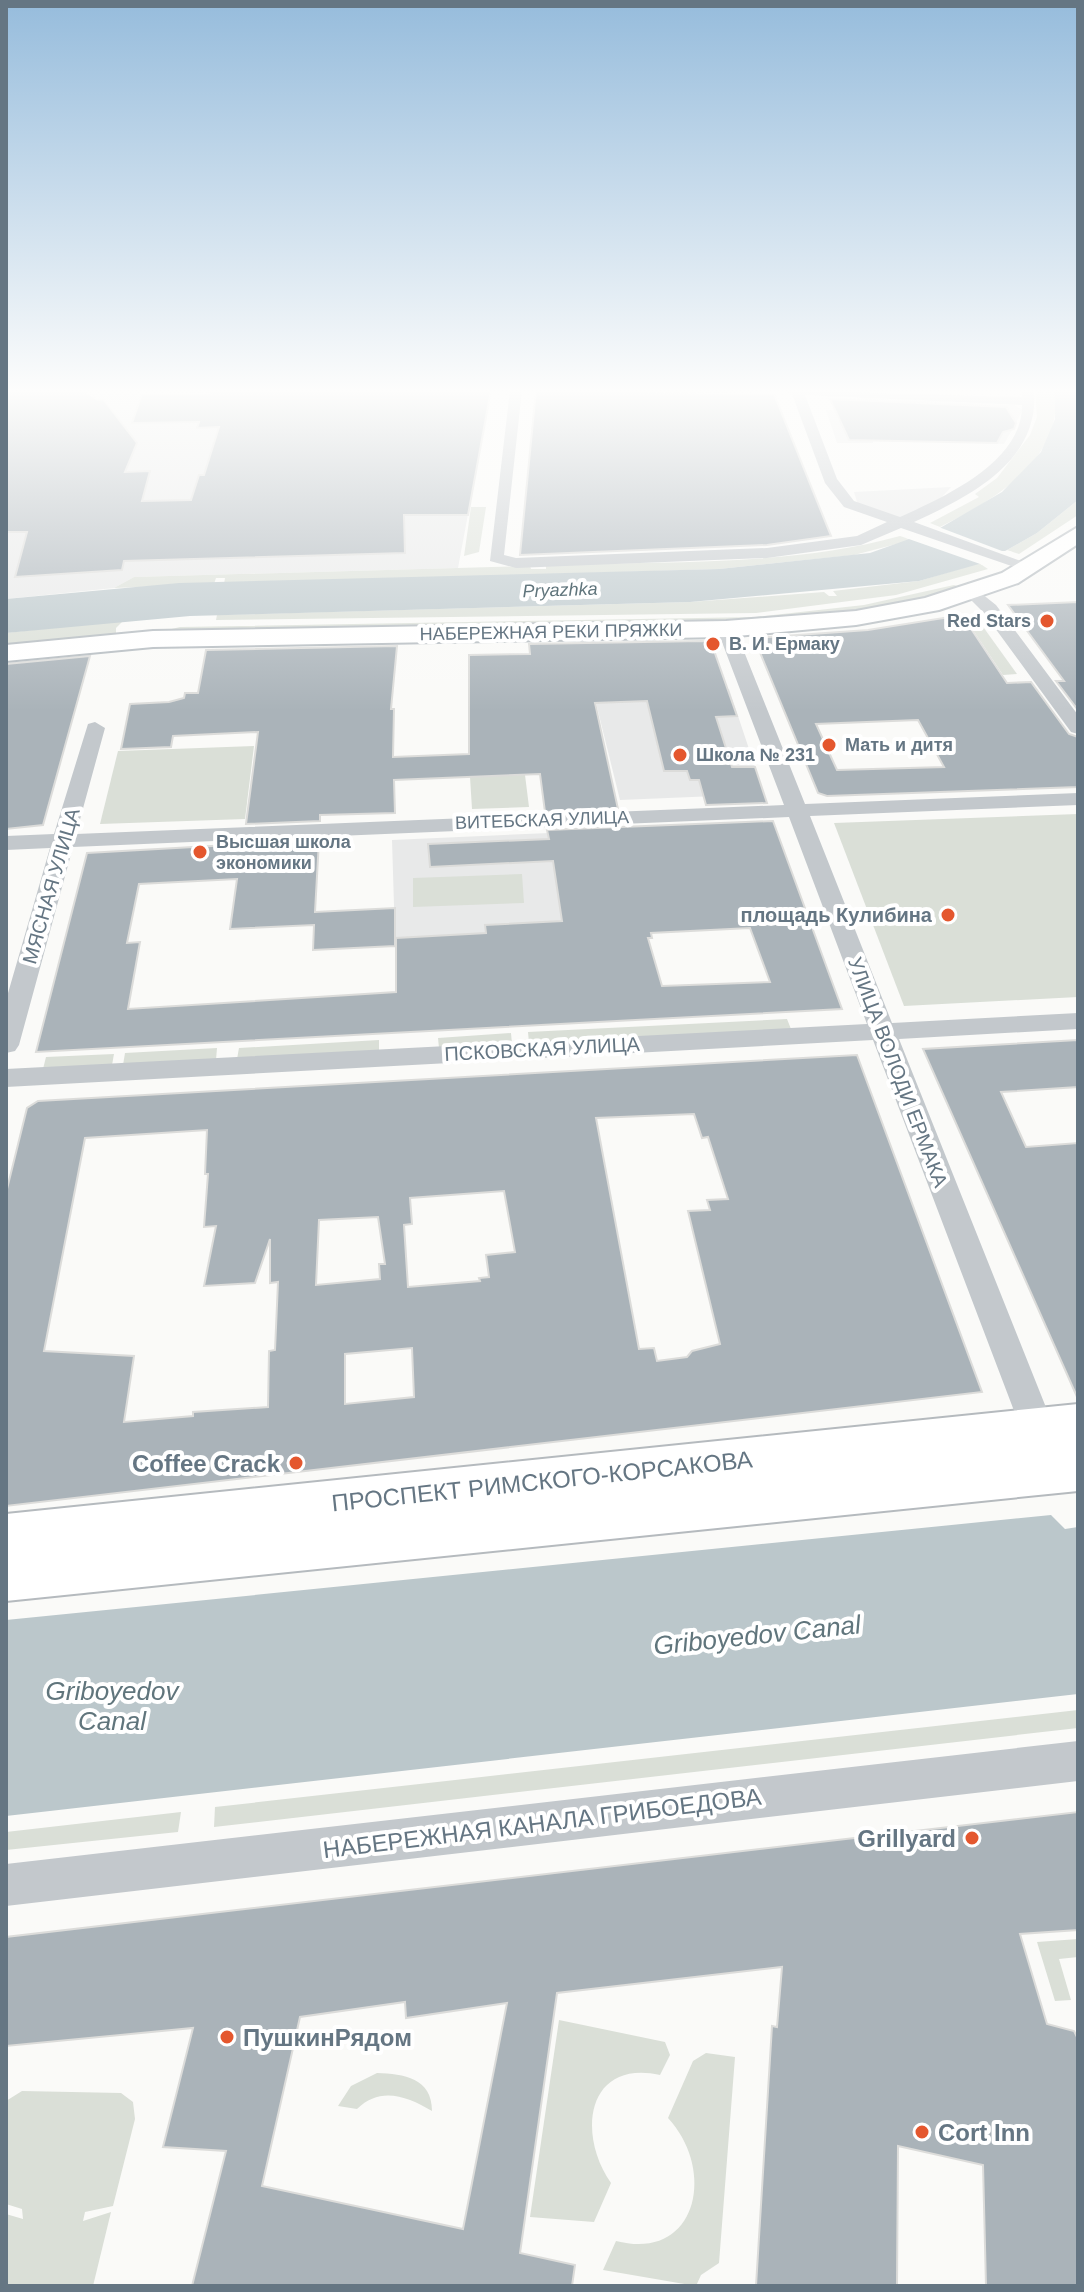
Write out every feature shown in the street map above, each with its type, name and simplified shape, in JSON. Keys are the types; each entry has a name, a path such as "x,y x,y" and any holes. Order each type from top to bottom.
{"main road":[{"path":"1029,567 1067,558 1078,534"},
{"name":"НАБЕРЕЖНАЯ РЕКИ ПРЯЖКИ","path":"6,653 153,639 726,629 856,618 930,605 1029,567"},
{"name":"ПРОСПЕКТ РИМСКОГО-КОРСАКОВА","path":"6,1539 1062,1449"},
{"name":"ПРОСПЕКТ РИМСКОГО-КОРСАКОВА","path":"6,1575 1062,1449"}],"street":[{"path":"503,497 496,558 516,563 767,553 842,545 899,524 955,497"},
{"path":"843,497 849,504 899,524 1029,567"},
{"path":"972,591 990,609 1078,728"},
{"name":"УЛИЦА ВОЛОДИ ЕРМАКА","path":"726,629 882,1031 1062,1449"},
{"name":"МЯСНАЯ УЛИЦА","path":"6,1045 95,728"},
{"name":"ВИТЕБСКАЯ УЛИЦА","path":"6,843 1078,799"},
{"name":"ПСКОВСКАЯ УЛИЦА","path":"6,1078 1078,1021"},
{"name":"НАБЕРЕЖНАЯ КАНАЛА ГРИБОЕДОВА","path":"6,1885 1078,1761"}],"shaded area":[{"path":"6,497 471,497 458,568 134,577 114,588 6,599"},
{"path":"856,497 942,497 934,506 900,520 858,505"},
{"path":"979,497 992,497 940,527 930,523"},
{"path":"1078,500 1078,515 1019,554 1007,550 1037,533"},
{"path":"471,507 486,507 479,552 464,556"},
{"path":"900,536 912,540 854,555 719,569 224,584 225,578 216,578 214,584 114,588 134,577 530,566 531,569 546,569 546,565 725,561 814,553"},
{"path":"979,563 988,569 896,595 756,613 216,620 217,615 690,602 824,592 837,596 833,591 919,581"},
{"path":"957,586 867,610 773,621 159,632 180,627 756,617 864,605"},
{"path":"976,617 1017,674 1003,675 965,618"},
{"path":"124,620 116,628 116,634 146,633 6,646 6,633"},
{"name":"Школа № 231","path":"729,689 764,794 620,800 596,703 657,701 656,691"},
{"path":"254,746 245,819 100,824 118,751"},
{"path":"525,775 529,807 472,809 470,777"},
{"name":"площадь Кулибина","path":"1078,814 1078,997 904,1006 834,823"},
{"path":"549,833 564,921 485,925 486,933 395,938 392,840"},
{"path":"522,874 524,903 413,907 413,878"},
{"path":"787,1019 791,1029 529,1043 528,1032"},
{"path":"511,1033 512,1044 439,1048 438,1038"},
{"path":"379,1040 379,1051 237,1059 239,1048"},
{"path":"217,1048 216,1060 123,1065 125,1053"},
{"path":"114,1054 112,1065 43,1069 46,1057"},
{"path":"1078,1710 1078,1728 214,1827 215,1807"},
{"path":"181,1812 178,1832 6,1850 6,1832"},
{"path":"1078,1939 1078,1957 1059,1959 1071,2000 1055,2001 1037,1942"},
{"path":"559,2020 665,2042 670,2055 660,2075 635,2073 616,2078 603,2089 595,2105 592,2124 594,2144 600,2164 611,2183 594,2222 530,2217"},
{"path":"706,2053 735,2057 719,2263 701,2275 696,2286 603,2270 616,2241 644,2244 665,2238 681,2225 691,2207 694,2186 692,2163 683,2139 668,2118 693,2061"},
{"path":"377,2073 415,2080 427,2091 432,2111 394,2096 375,2098 357,2109 338,2106 351,2086"},
{"path":"22,2091 121,2093 133,2102 135,2119 113,2206 85,2212 83,2221 111,2212 93,2286 6,2286 6,2214 23,2219 22,2209 6,2204 6,2101"}],"water":[{"name":"Pryazhka","path":"993,497 1078,497 1037,533 1007,550 979,564 919,581 690,602 190,616 6,633 6,599 179,583 719,569 870,553 940,528"},
{"name":"Griboyedov Canal","path":"1051,1515 1065,1529 1078,1527 1078,1694 6,1816 6,1620"}],"pier":[{"path":"936,526 1002,551 1012,551 983,565 906,538"}],"building":[{"path":"6,497 143,497 142,501 191,500 192,497 471,497 468,515 404,515 405,553 124,561 122,570 15,577 27,532 6,532"},
{"path":"526,497 815,497 831,536 767,545 520,555"},
{"path":"1078,602 1078,710 1056,681 1064,681 1008,605"},
{"path":"962,615 1007,683 1031,682 1069,734 1078,737 1078,787 827,796 818,793 754,638 868,630","holes":["918,720 944,767 837,770 816,724"]},
{"path":"711,642 737,716 716,717 732,767 755,767 767,803 706,805 699,780 690,780 687,771 664,771 647,701 595,703 618,809 545,812 540,774 394,780 395,813 320,815 320,821 246,824 258,732 173,736 171,747 121,749 130,704 169,702 184,698 185,693 198,693 206,650 397,646 391,709 394,709 393,757 469,754 469,655 530,654 529,644"},
{"path":"90,656 43,825 6,829 6,664"},
{"path":"773,821 842,1009 36,1052 87,853 319,840 315,912 395,908 395,946 313,950 314,925 230,929 237,879 139,884 127,943 140,942 128,1009 396,992 396,938 486,933 485,925 562,921 553,861 430,867 428,844 549,839 547,830","holes":["750,928 770,982 662,986 648,938 652,938 651,933"]},
{"path":"1078,1040 1078,1087 1001,1092 1026,1147 1078,1143 1078,1399 923,1049"},
{"path":"857,1055 982,1392 6,1506 6,1193 27,1108 38,1101","holes":["694,1114 702,1138 708,1137 728,1199 707,1200 710,1210 688,1211 720,1344 692,1351 687,1357 657,1361 654,1348 639,1349 596,1118","207,1130 204,1227 216,1226 204,1286 255,1283 270,1239 270,1283 278,1282 275,1350 269,1351 268,1407 193,1412 193,1416 124,1422 134,1356 44,1351 85,1138","504,1191 515,1252 486,1255 489,1277 479,1278 480,1281 408,1287 404,1225 412,1224 410,1198","378,1217 385,1264 379,1264 380,1279 316,1285 319,1220","412,1348 414,1397 345,1404 345,1354"]},
{"path":"1078,1812 1078,1930 1020,1934 1047,2024 1074,2031 1078,2039 1078,2286 986,2286 983,2165 898,2146 897,2286 756,2286 772,2026 777,2027 782,1967 557,1993 520,2253 575,2265 572,2286 192,2286 226,2151 163,2147 193,2028 6,2046 6,1937","holes":["405,2002 406,2018 507,2003 463,2229 262,2186 300,2017"]}],"place":[{"name":"Red Stars","path":"1047,621"},
{"name":"В. И. Ермаку","path":"713,644"},
{"name":"Мать и дитя","path":"829,745"},
{"name":"Школа № 231","path":"680,755"},
{"name":"Высшая школа экономики","path":"200,852"},
{"name":"площадь Кулибина","path":"948,915"},
{"name":"Coffee Crack","path":"296,1463"},
{"name":"Grillyard","path":"972,1838"},
{"name":"ПушкинРядом","path":"227,2037"},
{"name":"Cort Inn","path":"922,2132"}]}
